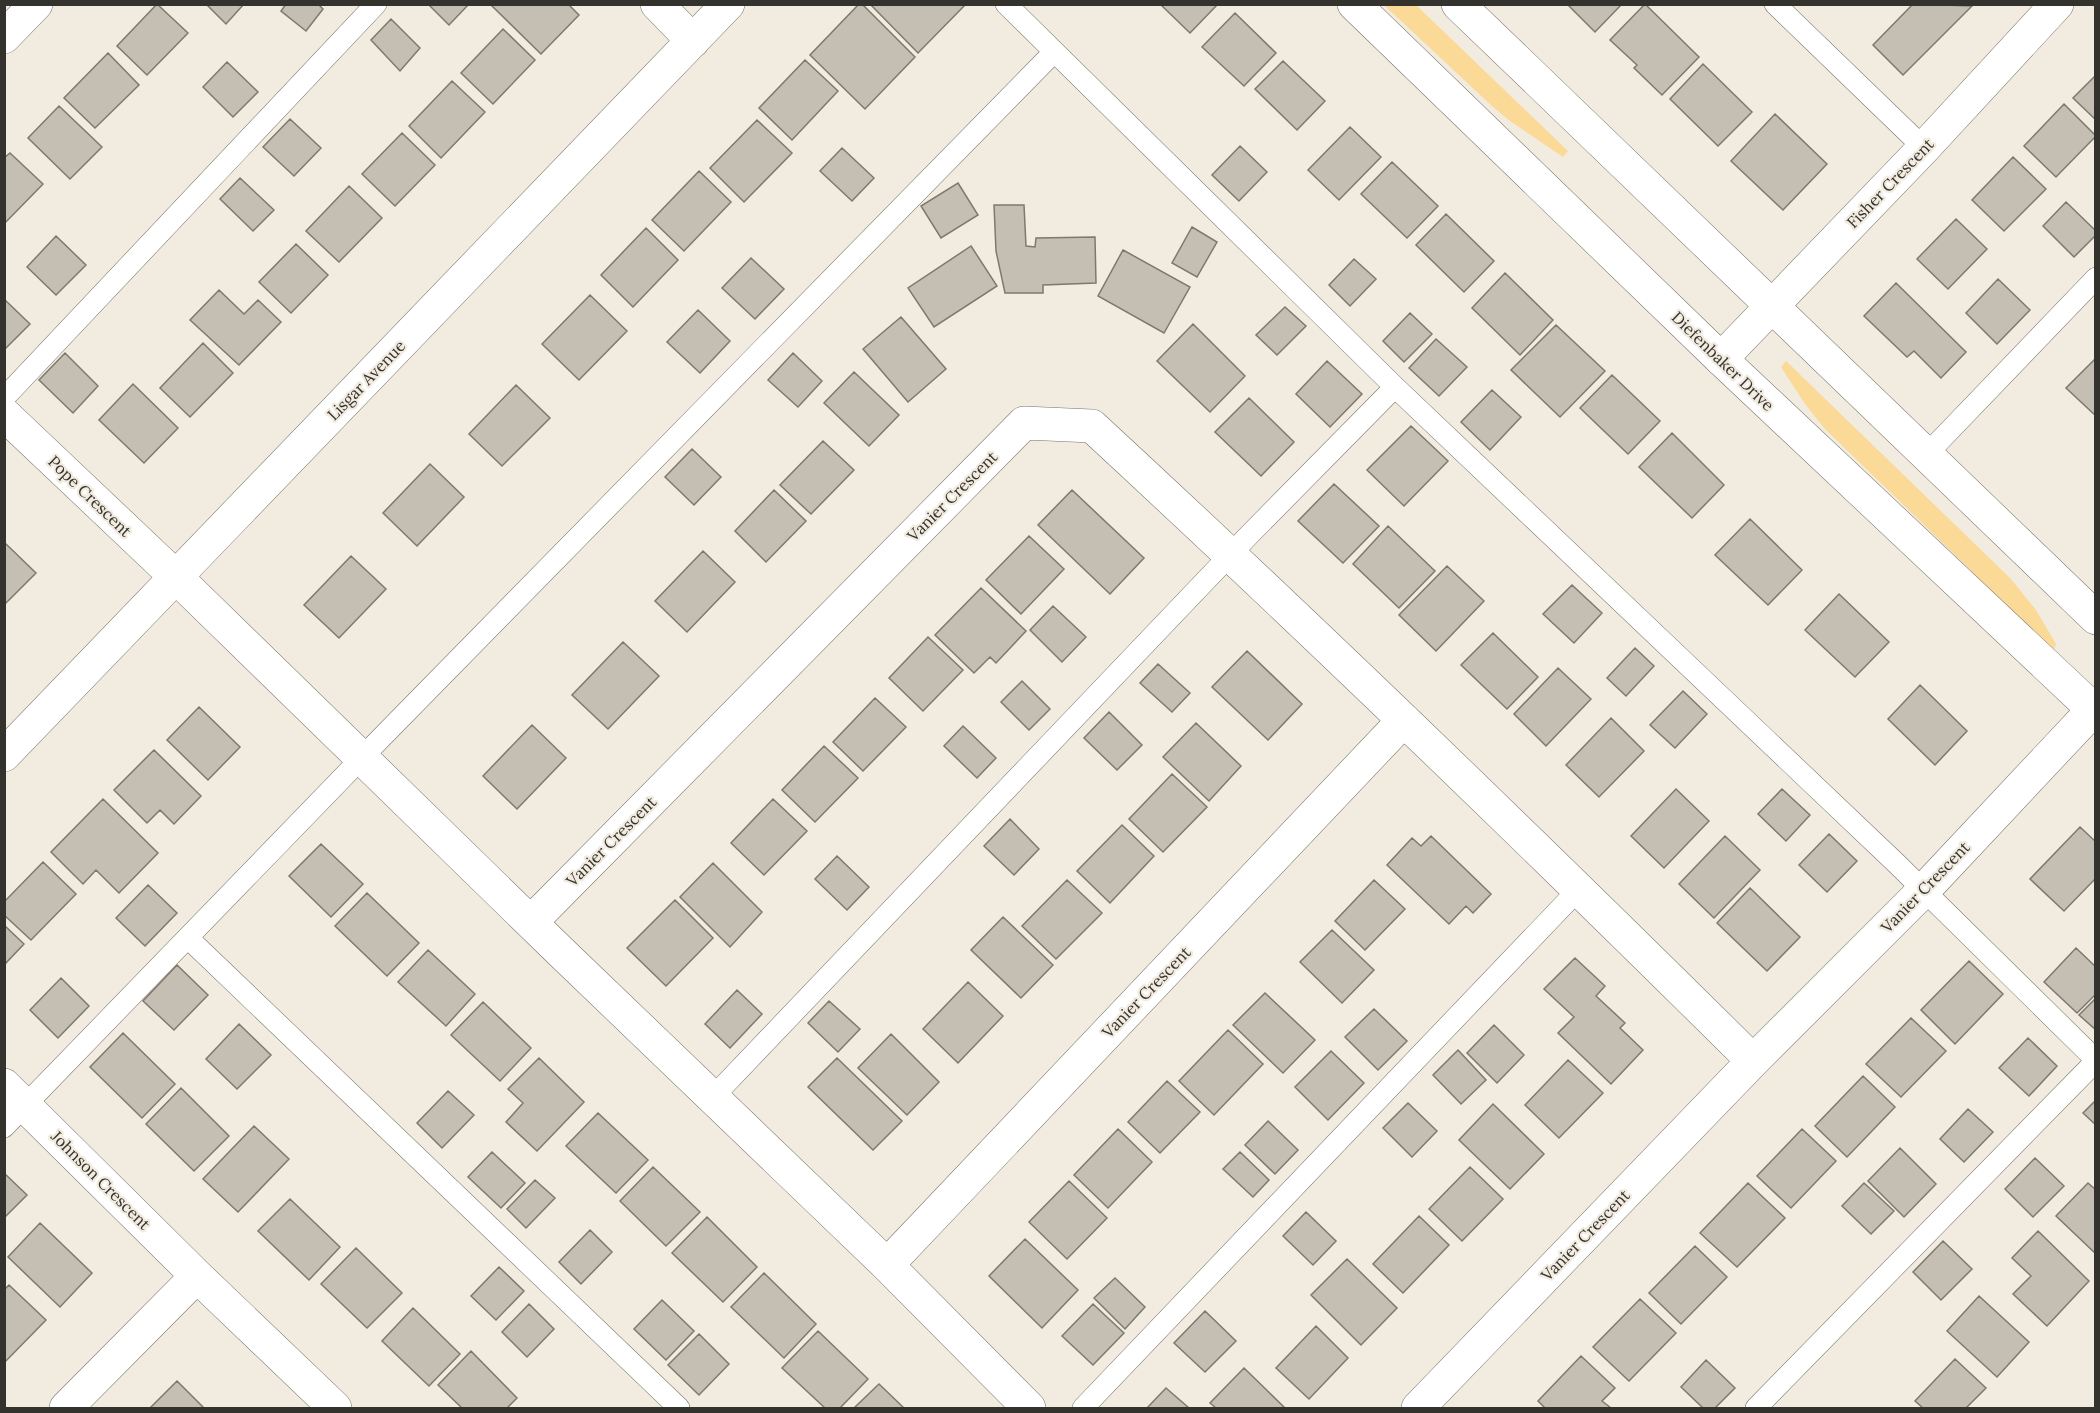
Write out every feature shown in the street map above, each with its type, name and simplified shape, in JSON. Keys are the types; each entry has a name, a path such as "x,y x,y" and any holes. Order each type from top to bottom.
{"street":[{"path":"4,37 36,4"},
{"path":"657,4 693,41"},
{"name":"Lisgar Avenue","path":"4,755 728,4"},
{"name":"Diefenbaker Drive","path":"1354,4 1721,359 2094,711"},
{"path":"1458,4 2096,618"},
{"name":"Fisher Crescent","path":"1721,359 1924,148 2057,4"},
{"name":"Pope Crescent","path":"4,414 176,577"},
{"name":"Vanier Crescent","path":"531,922 1024,423 1092,426 1232,555 1404,720 1753,1061"},
{"path":"176,577 887,1265 1029,1408"},
{"name":"Vanier Crescent","path":"1418,1408 1753,1061 1924,890 2094,711"},
{"name":"Vanier Crescent","path":"887,1265 1404,720"},
{"name":"Johnson Crescent","path":"12,1106 335,1408"},
{"path":"66,1408 196,1276"}],"lane":[{"path":"4,398 376,4"},
{"path":"1006,4 1395,387 1924,890 2096,1060 1756,1408"},
{"path":"1775,4 1924,148"},
{"path":"12,1106 188,938 1054,52"},
{"path":"1927,454 2096,278"},
{"path":"712,1098 1395,387"},
{"path":"1083,1408 1579,889"},
{"path":"188,938 679,1408"}],"shaded area":[{"path":"1384,5 1416,5 1568,151 1563,157 1510,121"},
{"path":"1786,361 2010,578 2036,610 2056,644 2054,649 1825,429 1805,404 1781,367"}],"building":[{"path":"157,4 188,33 147,75 117,46"},
{"path":"206,4 244,4 226,24"},
{"path":"286,4 318,4 323,9 306,31 281,11"},
{"path":"428,4 469,4 449,25"},
{"path":"490,4 568,4 579,15 541,54"},
{"path":"859,4 862,4 915,57 865,109 810,55"},
{"path":"870,4 966,4 918,53"},
{"path":"1160,4 1218,4 1190,33"},
{"path":"1567,4 1622,4 1595,32"},
{"path":"1645,4 1699,57 1662,95 1634,68 1637,65 1610,40"},
{"path":"1913,4 1972,6 1903,75 1873,45"},
{"path":"1235,13 1276,53 1244,86 1202,47"},
{"path":"391,19 420,48 400,71 371,40"},
{"path":"503,29 535,60 493,104 461,73"},
{"path":"108,53 139,85 95,128 64,98"},
{"path":"805,60 838,91 792,140 759,108"},
{"path":"1283,61 1325,101 1297,130 1255,89"},
{"path":"227,62 258,92 233,117 203,87"},
{"path":"1703,64 1752,112 1718,146 1670,99"},
{"path":"2096,75 2096,120 2073,98"},
{"path":"452,81 485,112 441,158 409,126"},
{"path":"2064,104 2096,136 2056,177 2024,146"},
{"path":"59,106 102,147 70,179 28,138"},
{"path":"1775,114 1827,164 1783,210 1731,161"},
{"path":"290,119 321,148 294,176 263,147"},
{"path":"757,120 792,153 744,202 710,168"},
{"path":"1350,127 1381,157 1339,200 1308,170"},
{"path":"402,133 435,165 395,206 362,174"},
{"path":"1240,146 1267,172 1239,201 1212,175"},
{"path":"842,148 874,178 852,201 820,171"},
{"path":"10,153 43,184 4,224 4,158"},
{"path":"2013,157 2046,189 2004,231 1972,200"},
{"path":"1392,162 1438,206 1407,238 1361,194"},
{"path":"699,171 731,202 684,251 652,220"},
{"path":"240,178 274,210 253,231 220,199"},
{"path":"958,183 978,215 941,238 921,206"},
{"path":"349,186 382,218 339,262 306,231"},
{"path":"2066,202 2096,231 2096,235 2074,257 2043,226"},
{"path":"994,205 1024,205 1026,246 1035,247 1036,238 1095,237 1096,283 1043,285 1043,293 1005,293 996,251"},
{"path":"1446,214 1494,261 1464,292 1416,245"},
{"path":"1956,219 1987,249 1948,289 1917,259"},
{"path":"1192,227 1217,242 1197,277 1172,263"},
{"path":"646,228 678,260 633,307 601,275"},
{"path":"56,236 86,265 56,295 27,267"},
{"path":"296,244 328,275 291,313 259,282"},
{"path":"971,246 997,286 934,327 908,288"},
{"path":"1123,250 1190,287 1164,333 1098,296"},
{"path":"751,258 784,289 755,319 722,288"},
{"path":"1354,259 1376,279 1350,306 1329,285"},
{"path":"1505,273 1553,320 1520,355 1472,308"},
{"path":"1998,279 2030,310 1997,344 1966,313"},
{"path":"1896,283 1966,352 1941,378 1914,351 1907,357 1864,316"},
{"path":"219,290 244,314 258,300 281,322 239,365 190,320"},
{"path":"590,295 627,331 579,380 542,344"},
{"path":"4,299 30,324 4,350"},
{"path":"1285,307 1306,326 1277,355 1256,335"},
{"path":"698,310 730,341 700,373 667,342"},
{"path":"1410,313 1432,334 1404,362 1383,341"},
{"path":"901,317 946,369 908,402 863,349"},
{"path":"1193,324 1245,376 1210,412 1157,361"},
{"path":"1556,325 1605,371 1560,417 1511,370"},
{"path":"1436,339 1467,367 1439,396 1409,368"},
{"path":"203,343 233,373 190,417 160,388"},
{"path":"65,353 98,386 73,413 39,380"},
{"path":"793,353 822,381 798,407 768,380"},
{"path":"2096,358 2096,416 2066,388"},
{"path":"1327,361 1362,394 1330,427 1296,394"},
{"path":"854,372 899,415 869,446 824,403"},
{"path":"1612,375 1660,421 1628,454 1580,408"},
{"path":"133,384 178,428 144,463 99,420"},
{"path":"516,385 550,418 502,466 469,434"},
{"path":"1492,390 1521,417 1490,450 1461,422"},
{"path":"1249,398 1294,442 1261,476 1215,432"},
{"path":"1411,426 1448,461 1404,506 1367,470"},
{"path":"1672,433 1724,485 1692,518 1639,467"},
{"path":"823,441 854,470 811,514 780,485"},
{"path":"692,449 721,477 694,505 665,477"},
{"path":"430,464 464,497 417,546 383,513"},
{"path":"1334,484 1379,526 1343,563 1298,521"},
{"path":"774,490 806,521 766,562 735,531"},
{"path":"1072,490 1144,558 1110,594 1038,525"},
{"path":"1750,519 1802,570 1768,605 1715,555"},
{"path":"1388,526 1435,571 1399,608 1353,564"},
{"path":"1029,536 1064,569 1021,614 986,580"},
{"path":"6,544 36,573 4,605 4,546"},
{"path":"703,551 735,582 687,632 655,601"},
{"path":"351,556 386,589 339,638 304,605"},
{"path":"1447,566 1484,601 1436,651 1399,615"},
{"path":"1572,585 1602,613 1574,643 1543,614"},
{"path":"981,588 1026,631 996,663 990,657 974,673 935,635"},
{"path":"1839,594 1889,642 1855,677 1805,630"},
{"path":"1053,606 1086,637 1062,662 1030,630"},
{"path":"1493,633 1538,677 1507,709 1461,665"},
{"path":"928,637 963,670 923,711 889,678"},
{"path":"623,642 659,676 608,729 572,695"},
{"path":"1635,648 1654,666 1626,696 1607,678"},
{"path":"1247,651 1302,704 1268,740 1212,687"},
{"path":"1158,664 1190,693 1172,712 1140,683"},
{"path":"1558,668 1591,699 1546,746 1514,714"},
{"path":"1022,681 1050,709 1029,730 1001,702"},
{"path":"1920,685 1967,731 1935,765 1888,719"},
{"path":"1683,691 1707,714 1675,748 1650,725"},
{"path":"875,698 906,727 863,771 833,742"},
{"path":"199,707 240,747 208,780 167,740"},
{"path":"1109,712 1142,745 1117,770 1084,738"},
{"path":"1611,718 1644,751 1599,797 1566,765"},
{"path":"1196,723 1241,766 1209,801 1163,757"},
{"path":"532,725 566,758 517,809 483,776"},
{"path":"963,726 996,758 977,778 944,746"},
{"path":"824,746 858,778 815,822 782,790"},
{"path":"154,750 201,796 174,824 160,810 147,823 114,790"},
{"path":"1172,774 1207,807 1163,852 1129,819"},
{"path":"1676,789 1709,821 1664,868 1631,836"},
{"path":"1782,789 1810,815 1786,841 1758,814"},
{"path":"103,799 158,853 119,893 96,870 83,884 51,852"},
{"path":"773,799 807,831 764,875 731,843"},
{"path":"1010,819 1039,849 1014,875 984,846"},
{"path":"1122,825 1154,856 1110,903 1077,871"},
{"path":"2080,827 2096,842 2096,878 2064,911 2030,879"},
{"path":"1829,834 1857,861 1827,892 1799,865"},
{"path":"1431,836 1491,894 1473,913 1466,906 1449,924 1387,865 1412,838 1421,846"},
{"path":"1725,836 1760,870 1714,918 1679,884"},
{"path":"321,844 363,884 331,917 289,876"},
{"path":"837,856 869,887 847,910 815,879"},
{"path":"43,862 76,894 31,940 4,915 4,902"},
{"path":"713,863 762,912 730,947 680,897"},
{"path":"1067,880 1102,913 1056,959 1022,926"},
{"path":"1374,880 1405,909 1365,950 1335,921"},
{"path":"148,885 177,913 145,946 116,918"},
{"path":"1750,888 1800,937 1767,971 1717,923"},
{"path":"367,893 419,943 387,976 335,926"},
{"path":"675,900 713,938 666,986 627,948"},
{"path":"1003,917 1053,965 1021,998 971,950"},
{"path":"4,925 24,944 4,965"},
{"path":"1332,930 1374,970 1342,1003 1300,962"},
{"path":"2076,948 2096,967 2096,994 2077,1013 2044,982"},
{"path":"428,950 475,994 446,1026 398,982"},
{"path":"1575,958 1605,986 1596,996 1625,1023 1620,1028 1643,1050 1611,1084 1558,1033 1574,1017 1544,989"},
{"path":"1969,961 2003,994 1955,1044 1921,1010"},
{"path":"177,965 208,995 174,1030 143,1001"},
{"path":"61,978 89,1006 58,1038 30,1010"},
{"path":"968,982 1003,1016 958,1063 923,1029"},
{"path":"737,990 762,1014 730,1048 705,1024"},
{"path":"1265,993 1315,1040 1283,1073 1233,1025"},
{"path":"2096,998 2096,1030 2079,1015"},
{"path":"829,1001 860,1029 838,1052 808,1023"},
{"path":"483,1002 531,1048 500,1081 451,1035"},
{"path":"1374,1009 1407,1041 1378,1070 1345,1037"},
{"path":"1911,1018 1946,1051 1901,1097 1866,1064"},
{"path":"239,1024 271,1055 237,1089 206,1059"},
{"path":"1494,1025 1524,1055 1497,1083 1467,1053"},
{"path":"1228,1030 1263,1064 1214,1115 1179,1081"},
{"path":"123,1033 175,1084 142,1118 90,1067"},
{"path":"891,1034 939,1082 907,1115 858,1068"},
{"path":"2028,1038 2057,1066 2029,1096 1999,1068"},
{"path":"1458,1050 1486,1080 1461,1104 1433,1075"},
{"path":"1331,1051 1364,1083 1328,1120 1295,1087"},
{"path":"539,1058 584,1102 537,1151 506,1122 523,1103 508,1089"},
{"path":"837,1058 902,1121 873,1150 808,1087"},
{"path":"1568,1060 1603,1093 1559,1138 1525,1105"},
{"path":"1863,1076 1895,1107 1847,1157 1815,1126"},
{"path":"1167,1081 1200,1112 1160,1153 1128,1122"},
{"path":"181,1088 229,1136 194,1171 146,1124"},
{"path":"448,1091 474,1115 442,1148 417,1123"},
{"path":"2096,1100 2096,1125 2083,1113"},
{"path":"1408,1103 1437,1131 1412,1157 1383,1128"},
{"path":"1493,1104 1544,1154 1510,1189 1459,1140"},
{"path":"1968,1109 1993,1132 1964,1162 1940,1139"},
{"path":"598,1113 648,1160 616,1193 566,1146"},
{"path":"1268,1121 1298,1150 1275,1174 1245,1145"},
{"path":"254,1126 289,1159 238,1212 203,1179"},
{"path":"1118,1129 1152,1162 1108,1208 1074,1175"},
{"path":"1802,1129 1836,1161 1791,1208 1757,1176"},
{"path":"1900,1148 1936,1184 1904,1217 1868,1181"},
{"path":"492,1152 525,1183 501,1208 468,1177"},
{"path":"1240,1152 1269,1180 1253,1197 1223,1169"},
{"path":"2035,1158 2064,1186 2033,1217 2005,1189"},
{"path":"653,1167 700,1212 666,1246 620,1201"},
{"path":"1470,1167 1503,1199 1462,1241 1429,1209"},
{"path":"4,1173 27,1195 4,1218"},
{"path":"535,1180 555,1198 526,1228 507,1209"},
{"path":"1069,1181 1107,1218 1067,1259 1029,1222"},
{"path":"1748,1183 1785,1218 1737,1267 1700,1233"},
{"path":"1864,1183 1894,1211 1871,1234 1842,1206"},
{"path":"2088,1183 2096,1190 2096,1254 2056,1216"},
{"path":"290,1199 340,1247 309,1280 258,1231"},
{"path":"1306,1212 1336,1241 1313,1265 1283,1236"},
{"path":"1419,1216 1449,1245 1403,1293 1373,1264"},
{"path":"707,1217 757,1267 723,1302 672,1253"},
{"path":"40,1223 92,1273 60,1307 8,1257"},
{"path":"590,1230 612,1252 581,1284 559,1262"},
{"path":"2038,1231 2089,1281 2047,1326 2013,1294 2031,1276 2012,1258"},
{"path":"1025,1239 1078,1290 1042,1328 989,1276"},
{"path":"1943,1241 1972,1269 1941,1300 1913,1272"},
{"path":"1695,1246 1727,1277 1681,1324 1649,1293"},
{"path":"356,1248 402,1293 367,1328 321,1284"},
{"path":"1347,1259 1397,1308 1361,1345 1311,1295"},
{"path":"499,1267 524,1291 496,1320 471,1296"},
{"path":"764,1273 816,1324 784,1358 731,1307"},
{"path":"1115,1278 1145,1307 1125,1329 1094,1298"},
{"path":"9,1285 46,1320 4,1363 4,1290"},
{"path":"1979,1296 2029,1342 1997,1377 1947,1331"},
{"path":"1640,1299 1676,1333 1629,1381 1593,1347"},
{"path":"662,1300 694,1331 666,1360 634,1329"},
{"path":"529,1304 554,1329 527,1357 502,1332"},
{"path":"1093,1304 1124,1333 1093,1365 1062,1336"},
{"path":"413,1308 460,1354 429,1386 382,1341"},
{"path":"1205,1311 1236,1341 1205,1372 1174,1343"},
{"path":"1316,1326 1348,1358 1309,1399 1276,1368"},
{"path":"818,1331 868,1379 840,1408 825,1408 782,1368"},
{"path":"699,1334 729,1364 699,1395 668,1365"},
{"path":"471,1351 517,1398 507,1408 462,1408 438,1385"},
{"path":"1581,1356 1615,1388 1602,1401 1611,1408 1545,1408 1538,1401"},
{"path":"1955,1359 1986,1388 1966,1408 1923,1408 1915,1401"},
{"path":"1706,1360 1735,1388 1715,1408 1703,1408 1681,1387"},
{"path":"1244,1368 1285,1408 1216,1408 1210,1403"},
{"path":"177,1381 204,1408 150,1408"},
{"path":"879,1384 904,1408 854,1408"},
{"path":"1166,1388 1189,1408 1147,1408"}]}
